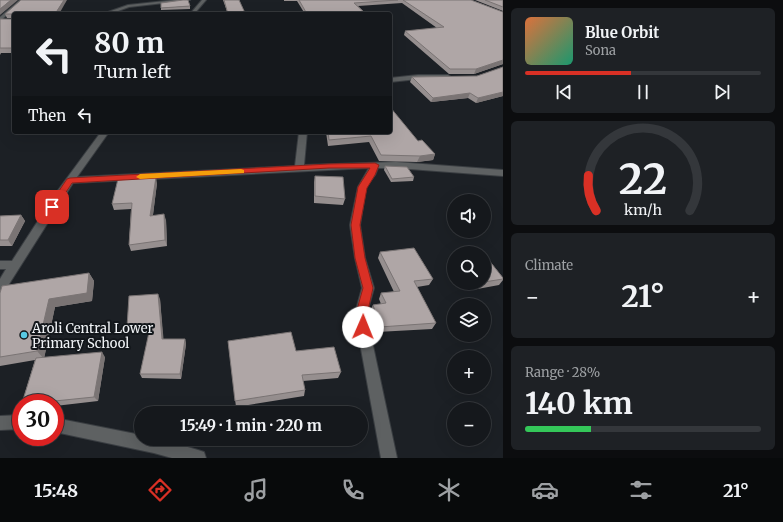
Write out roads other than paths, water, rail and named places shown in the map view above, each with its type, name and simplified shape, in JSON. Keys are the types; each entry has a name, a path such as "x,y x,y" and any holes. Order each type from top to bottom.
{"street":[{"path":"0,20 22,0"},
{"path":"112,12 128,6 188,0"},
{"path":"194,12 204,0"},
{"path":"0,20 7,21"},
{"path":"392,80 418,77 454,77"},
{"path":"0,289 70,180 104,134"},
{"path":"299,168 303,134"},
{"path":"70,180 375,165 396,165 503,173"},
{"path":"375,165 371,175 362,187 355,225 360,258 368,288 363,306 363,327 389,458"},
{"path":"0,265 15,265"},
{"path":"0,423 12,422"},
{"path":"64,427 154,445 198,458"}],"place":[{"name":"Aroli Central Lower Primary School","path":"24,335"}]}
